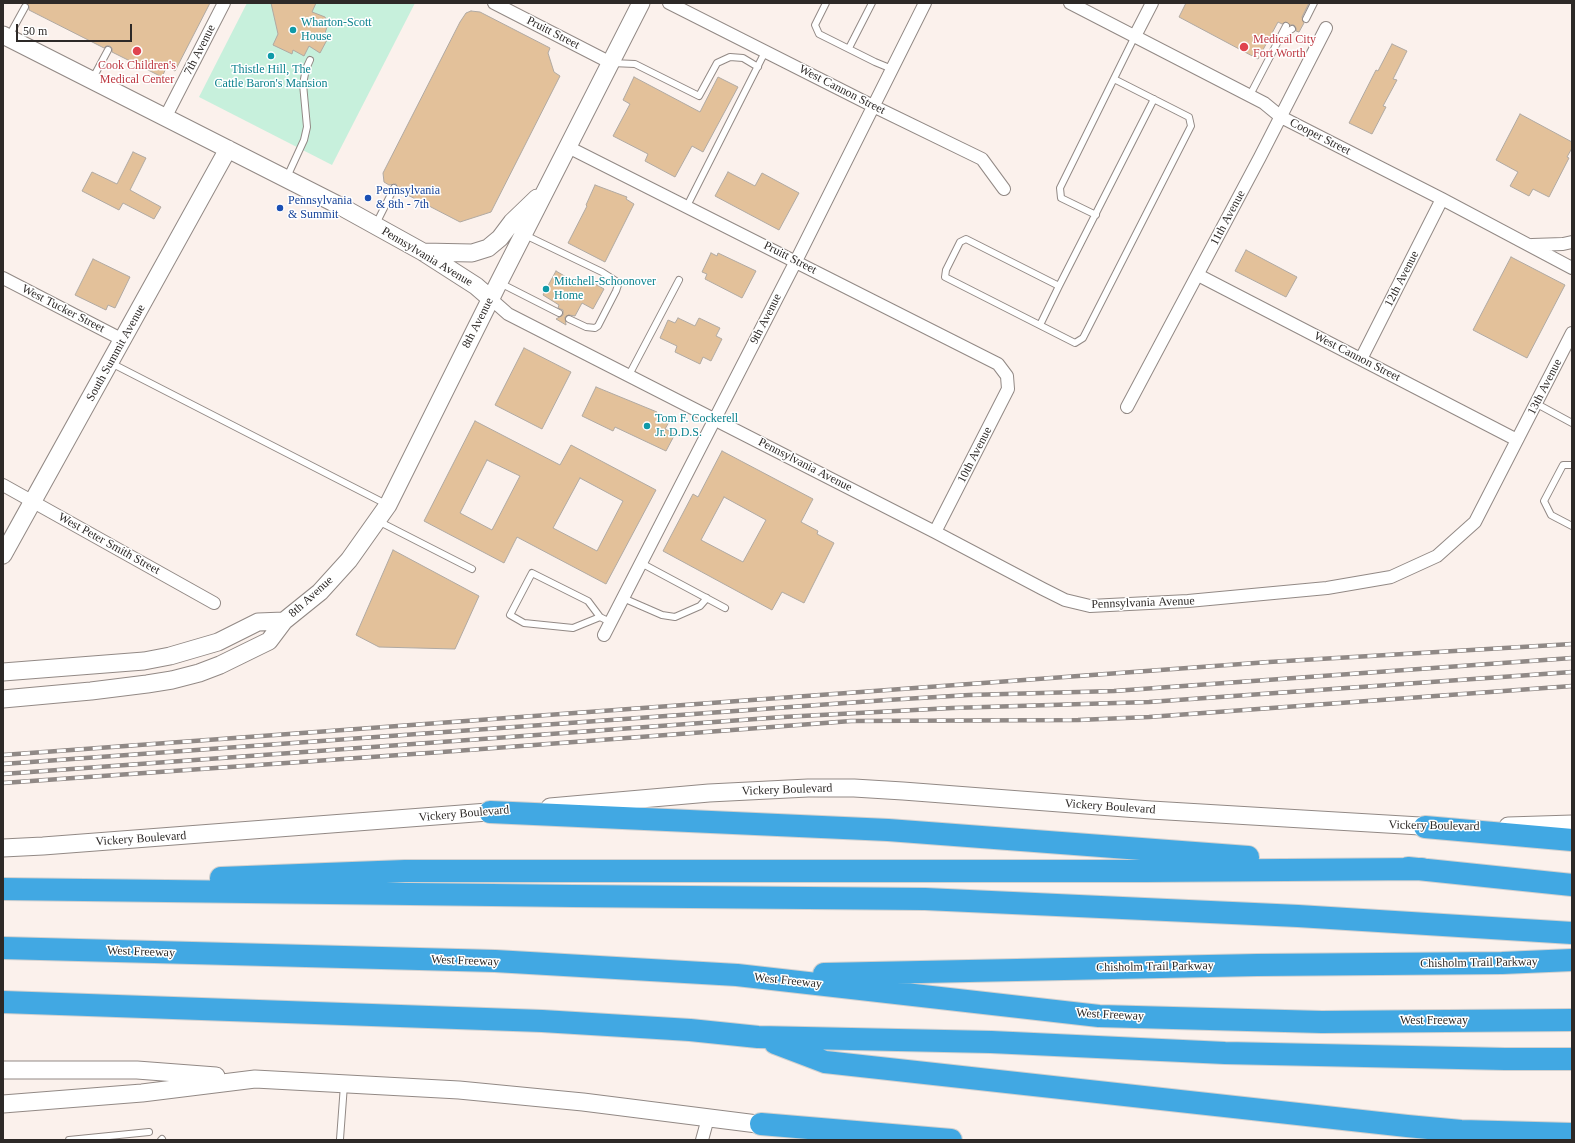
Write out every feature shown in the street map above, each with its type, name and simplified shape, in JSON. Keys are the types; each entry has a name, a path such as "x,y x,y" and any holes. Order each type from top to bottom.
{"highway":[{"path":"490,812 888,830 1148,861"},
{"path":"1425,827 1572,840"},
{"path":"3,885 405,871 1148,861 1422,869 1572,885"},
{"path":"3,889 925,899 1298,916 1572,933"},
{"name":"West Freeway","path":"3,948 495,961 737,975 1099,1016 1322,1022 1572,1020"},
{"name":"Chisholm Trail Parkway","path":"737,975 1256,965 1502,964 1572,960"},
{"path":"3,1002 542,1020 690,1030 758,1037 991,1042 1225,1053 1572,1059"},
{"path":"758,1037 825,1062 1461,1131 1572,1134"},
{"path":"761,1124 951,1140"}],"main road":[{"name":"8th Avenue","path":"3,699 147,684 172,680 199,673 241,656 269,641 284,621 320,592 336,575 349,560 388,505 490,299 641,3"},
{"name":"Pennsylvania Avenue","path":"6,36 165,118 286,178 375,225 424,252 476,286 490,299"},
{"name":"South Summit Avenue","path":"3,556 124,340 163,264 228,149"},
{"path":"424,252 472,253 488,248 500,238 512,222 547,188"},
{"name":"8th Avenue","path":"3,672 144,661 170,656 218,642 258,622 284,621"},
{"name":"Vickery Boulevard","path":"3,848 490,812 685,794 808,788 903,791 1151,810 1425,827 1572,824"},
{"path":"3,1070 137,1070 254,1079 459,1090 583,1102 761,1124 855,1140"},
{"path":"3,1104 142,1093 254,1079"}],"street":[{"name":"7th Avenue","path":"165,118 224,3"},
{"name":"Pruitt Street","path":"494,3 611,63"},
{"name":"West Cannon Street","path":"669,3 982,159 1004,189"},
{"name":"9th Avenue","path":"604,634 605,619 623,598 796,261 925,3"},
{"name":"Cooper Street","path":"1070,3 1250,95 1264,103 1281,117 1442,199 1572,268"},
{"path":"1135,36 1152,3"},
{"name":"11th Avenue","path":"1127,407 1281,117 1326,28"},
{"name":"Pruitt Street","path":"568,147 998,364 1007,376"},
{"name":"12th Avenue","path":"1361,359 1442,199"},
{"path":"1530,245 1563,244 1572,242"},
{"name":"West Cannon Street","path":"1198,275 1517,440"},
{"name":"West Tucker Street","path":"3,278 124,340"},
{"name":"Pennsylvania Avenue","path":"490,299 508,314 936,532 1065,600 1090,606 1188,601 1326,588 1391,577 1437,556 1475,522 1517,440"},
{"name":"13th Avenue","path":"1517,440 1537,404 1572,333"},
{"name":"10th Avenue","path":"936,532 1008,389 1007,376"},
{"name":"West Peter Smith Street","path":"3,485 214,603"},
{"path":"702,1140 708,1118"}],"lane":[{"path":"826,3 815,25 819,34 892,69"},
{"path":"849,48 872,3"},
{"path":"1306,19 1314,3"},
{"path":"6,36 25,8"},
{"path":"1250,95 1280,37 1289,27"},
{"path":"1096,215 1062,198 1060,188 1135,36"},
{"path":"92,80 108,50"},
{"path":"686,206 766,52"},
{"path":"611,63 635,64 699,96 717,63 730,57 743,58 758,67"},
{"path":"286,178 304,140 306,127 303,84 306,69 310,60"},
{"path":"1059,286 966,239 960,242 946,270 945,277 1075,343 1083,338 1191,126 1188,117 1114,79"},
{"path":"1040,325 1154,99"},
{"path":"375,225 394,188"},
{"path":"523,234 602,272 616,281 618,285 616,291 598,326 595,328 586,327 569,319"},
{"path":"629,375 679,280"},
{"path":"499,282 559,313"},
{"path":"111,363 388,505"},
{"path":"1537,404 1572,423"},
{"path":"1572,465 1563,465 1544,501 1551,515 1572,526"},
{"path":"378,520 472,569"},
{"path":"641,563 725,608"},
{"path":"532,573 588,601 605,619 573,628 524,622 510,615 532,573"},
{"path":"623,598 662,615 674,617 700,606 707,598"},
{"path":"340,1139 344,1083"},
{"path":"68,1140 149,1132"}],"green space":[{"path":"247,3 415,3 332,165 199,97"}],"building":[{"name":"Cook Children's Medical Center","path":"27,3 210,3 175,71 167,66 162,77 112,52 112,48 110,46 106,46 104,48 29,10"},
{"name":"Wharton-Scott House","path":"271,3 316,3 312,12 325,17 328,24 324,36 328,38 320,53 309,46 304,56 293,50 292,54 273,45 278,34"},
{"path":"1186,3 1309,3 1302,17 1304,23 1299,32 1296,31 1294,25 1290,25 1286,22 1282,24 1278,22 1258,59 1179,17"},
{"path":"471,11 480,12 550,48 548,53 554,72 560,76 491,212 460,222 398,190 396,184 389,185 384,182 383,173 460,22 466,13"},
{"path":"1392,44 1407,51 1393,79 1397,80 1383,106 1386,107 1372,134 1349,123 1376,70 1378,71"},
{"path":"634,77 700,112 718,77 738,87 703,152 692,146 675,177 645,161 648,154 613,136 630,104 623,100"},
{"path":"1520,114 1572,142 1572,148 1567,157 1569,158 1549,197 1533,189 1529,196 1510,186 1518,172 1496,160"},
{"path":"133,152 146,158 130,190 161,207 154,219 123,203 119,210 82,191 92,172 117,184"},
{"path":"728,172 755,186 762,173 799,193 779,230 715,196"},
{"path":"595,185 627,197 626,199 634,204 605,262 568,243 587,206 586,205"},
{"path":"1246,250 1297,277 1286,297 1235,271"},
{"path":"711,253 717,256 718,253 756,271 742,298 705,279 707,274 702,272"},
{"path":"1511,257 1565,285 1527,358 1473,330"},
{"path":"93,259 130,277 115,308 108,305 106,310 75,295"},
{"path":"556,271 573,281 575,278 588,285 590,281 604,289 593,309 582,303 575,316 569,315 565,317 566,325 556,319 563,315 563,310 558,308 559,305 543,295"},
{"path":"678,318 695,326 699,318 720,328 716,336 722,339 711,361 703,357 700,364 675,352 677,346 660,338 668,320 675,323"},
{"path":"524,348 571,372 542,429 495,405"},
{"path":"596,387 657,412 655,416 669,422 665,429 675,434 666,451 615,427 613,431 582,416"},
{"path":"475,421 560,465 571,445 656,490 606,584 517,537 504,563 424,521","holes":["487,460 520,476 492,530 460,513","580,478 623,501 597,551 553,528"]},
{"path":"722,451 813,499 801,522 818,531 817,534 834,543 804,603 782,592 772,610 663,551 693,494 698,497","holes":["724,497 766,520 743,562 701,540"]},
{"path":"393,550 479,596 455,649 379,647 356,635"}],"railway":[{"path":"3,755 1269,662 1572,644"},
{"path":"3,764 887,700 969,695 1114,691 1572,658"},
{"path":"3,774 783,717 952,708 1149,702 1572,672"},
{"path":"3,783 851,721 1078,720 1149,717 1572,686"}],"place":[{"name":"Wharton-Scott House","path":"293,30"},
{"name":"Medical City Fort Worth","path":"1244,47"},
{"name":"Cook Children's Medical Center","path":"137,51"},
{"name":"Thistle Hill, The Cattle Baron's Mansion","path":"271,56"},
{"name":"Pennsylvania & 8th - 7th","path":"368,198"},
{"name":"Pennsylvania & Summit","path":"280,208"},
{"name":"Mitchell-Schoonover Home","path":"546,289"},
{"name":"Tom F. Cockerell Jr. D.D.S.","path":"647,426"}]}
